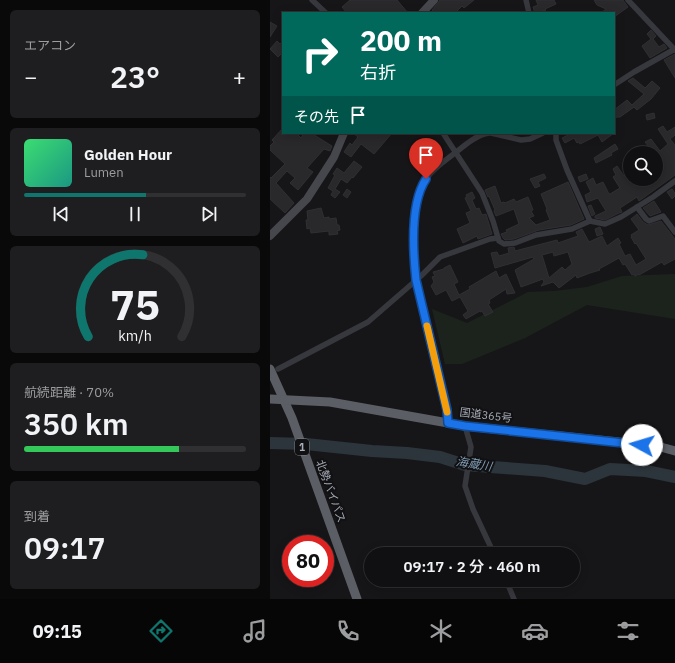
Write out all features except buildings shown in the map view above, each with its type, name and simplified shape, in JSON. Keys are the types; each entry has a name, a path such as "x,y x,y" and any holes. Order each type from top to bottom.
{"highway":[{"name":"北勢バイパス","path":"274,369 283,399 292,418 357,599"},
{"name":"国道365号","path":"270,399 330,402 448,423 465,428 657,446 675,451"}],"main road":[{"path":"426,12 434,0"},
{"path":"270,236 307,199 334,158 344,134"}],"street":[{"path":"312,0 325,12"},
{"path":"526,0 530,12"},
{"path":"615,84 634,72 675,50 628,0"},
{"path":"444,134 482,193 499,241 504,244 516,243 536,235 572,229 590,220 605,224 621,217 675,181"},
{"path":"448,423 447,410 416,280 414,261 415,215 419,193 426,179 470,141 488,134"},
{"path":"495,134 526,140 541,134"},
{"path":"556,134 556,140 567,170 590,220"},
{"path":"637,207 649,221 663,216 675,232"},
{"path":"274,369 368,322 444,255 490,239 498,238"},
{"path":"465,428 471,447 465,486 491,547"},
{"path":"509,587 514,599"}],"shaded area":[{"path":"675,274 675,319 587,305 525,338 462,364 445,364 432,309 467,323 528,292 587,287 622,276"}],"waterway":[{"name":"海蔵川","path":"270,443 306,444 407,453 440,457 465,465 545,471 585,479 610,469 646,471 675,477"}],"slow traffic":[{"path":"427,326 447,412"}],"route":[{"path":"426,179 421,186 416,204 414,261 416,280 447,410 448,423 642,445"}]}
